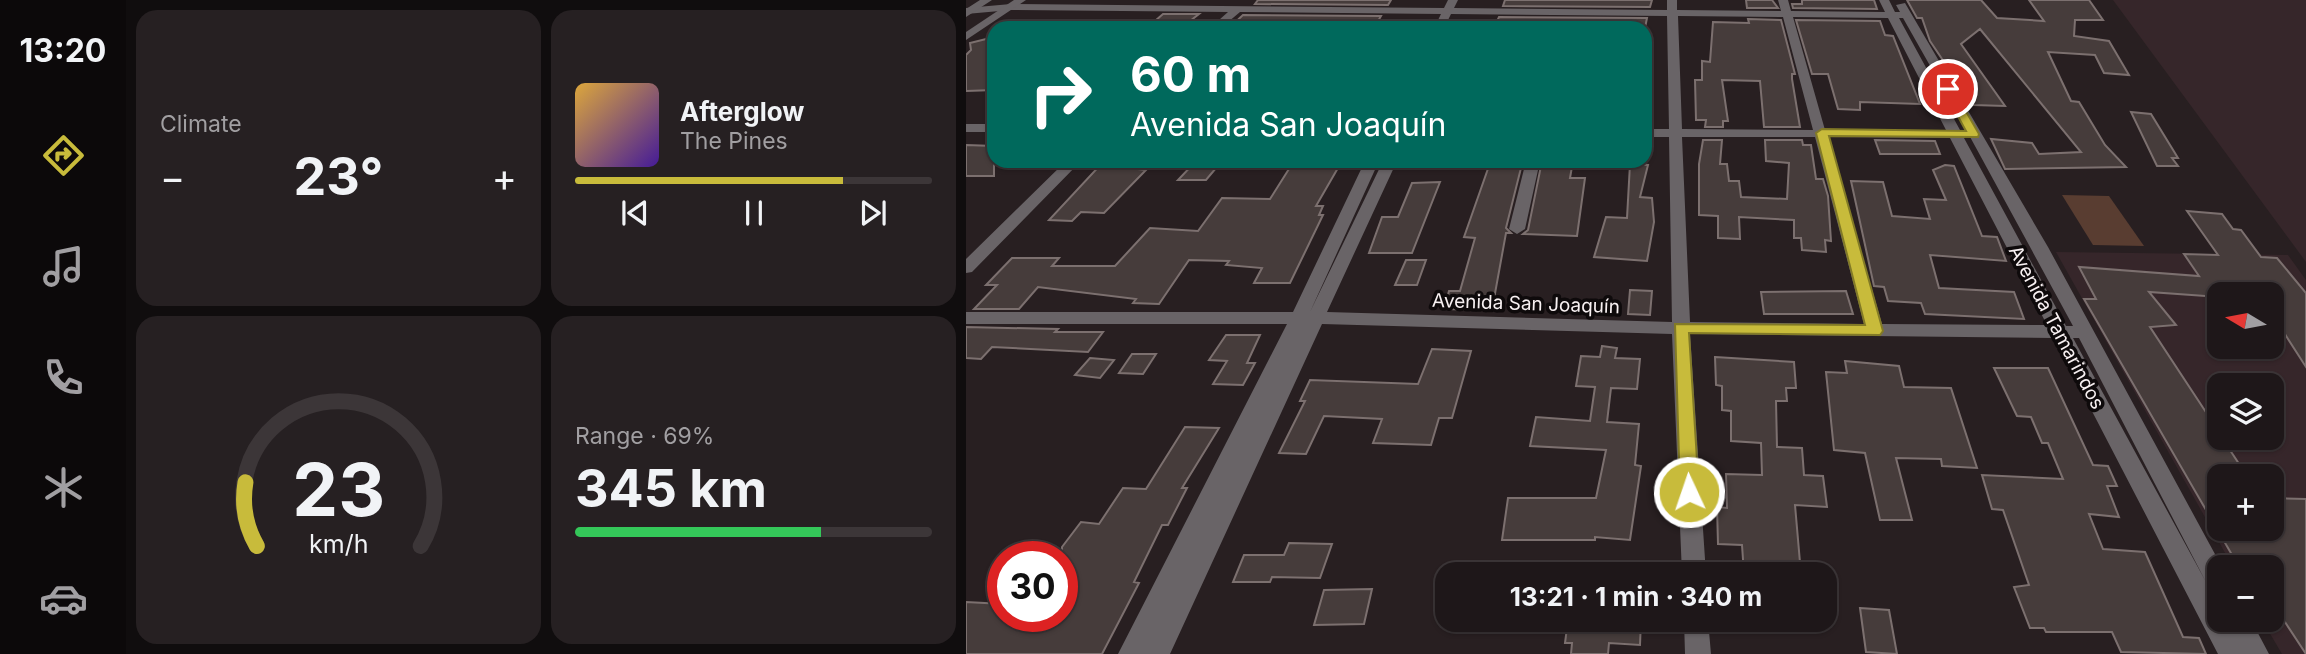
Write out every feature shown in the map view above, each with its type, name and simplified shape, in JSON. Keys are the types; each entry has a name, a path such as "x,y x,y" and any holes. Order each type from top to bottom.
{"street":[{"path":"967,12 987,0"},
{"path":"991,21 1021,0"},
{"path":"1115,11 1128,0"},
{"path":"1213,21 1247,0"},
{"path":"967,12 1455,9 1564,14 1672,10 1898,11"},
{"path":"1672,10 1681,328 1693,562"},
{"path":"1786,11 1875,331"},
{"name":"Avenida Tamarindos","path":"1898,11 1955,134 2231,654"},
{"name":"Avenida Tamarindos","path":"1898,11 2040,247 2207,562"},
{"path":"966,37 987,23"},
{"path":"966,128 987,128"},
{"path":"1652,132 1973,134"},
{"path":"966,260 1057,168"},
{"path":"966,268 1066,168"},
{"path":"1157,654 1307,318 1369,168"},
{"path":"1131,654 1386,168"},
{"path":"1517,229 1531,168"},
{"name":"Avenida San Joaquín","path":"966,318 1307,318 1681,328 2084,332"},
{"path":"1697,632 1698,654"},
{"path":"2244,632 2256,654"}],"shaded area":[{"path":"2113,0 2306,0 2306,262"},
{"path":"2062,195 2109,196 2144,246 2093,245"},
{"path":"2056,252 2288,255 2306,280 2306,654 2282,654 2269,632 2284,632 2284,555 2226,555 2218,541 2284,541 2284,464 2207,464 2207,521"}],"building":[{"path":"1258,0 1391,0 1388,5 1255,4"},
{"path":"1505,0 1652,0 1650,7 1503,6"},
{"path":"1746,0 1772,0 1778,8 1747,8"},
{"path":"1802,0 1874,0 1877,9 1793,8 1792,4 1802,4"},
{"path":"1907,0 1981,0 1997,18 2044,21 2029,0 2089,0 2103,20 2075,20 2074,36 2109,41 2129,75 2104,73 2095,55 2048,52 2071,101 2079,102 2105,145 2126,167 2005,169 1991,139 2032,143 2039,154 2081,152 1980,29 1961,44 2005,106 1973,105 1930,41 1922,18 1917,18"},
{"path":"1163,14 1199,14 1190,21 1155,21"},
{"path":"1243,15 1381,16 1378,21 1237,21"},
{"path":"1499,17 1647,18 1646,21 1497,21"},
{"path":"1748,19 1781,20 1795,74 1792,74 1792,79 1800,127 1764,127 1760,81 1722,80 1728,121 1723,121 1723,127 1705,127 1706,120 1696,120 1695,80 1702,80 1702,61 1710,62 1713,22 1749,23"},
{"path":"1796,20 1880,21 1885,35 1893,36 1920,104 1860,102 1860,110 1838,109 1828,74 1812,74"},
{"path":"987,39 987,90 966,91 966,55 971,50 970,43"},
{"path":"2131,112 2151,114 2178,158 2172,158 2178,166 2157,166"},
{"path":"1703,140 1722,140 1720,164 1727,164 1729,181 1739,181 1741,197 1787,199 1789,163 1766,161 1765,140 1802,140 1803,145 1811,145 1816,179 1823,179 1828,196 1831,241 1825,240 1826,252 1802,250 1801,238 1794,238 1794,220 1739,217 1740,239 1718,238 1718,216 1699,215 1699,164"},
{"path":"1875,140 1935,141 1940,154 1880,154"},
{"path":"966,145 987,146 987,168 994,168 994,176 966,176"},
{"path":"1945,165 1954,166 1982,236 1997,237 2006,261 1930,255 1939,288 2014,292 2024,319 1925,314 1921,303 1888,301 1884,287 1874,286 1851,181 1883,182 1892,216 1930,219 1924,199 1946,200 1933,170"},
{"path":"1097,168 1146,170 1104,213 1081,212 1072,221 1049,220"},
{"path":"1189,168 1216,168 1206,180 1178,180"},
{"path":"1290,168 1338,168 1316,206 1323,206 1319,215 1323,215 1290,283 1254,283 1262,268 1226,265 1229,261 1189,260 1159,304 1133,303 1136,299 1038,287 1019,309 974,309 997,285 986,285 1012,258 1059,258 1052,266 1115,266 1150,228 1198,231 1222,198 1270,199"},
{"path":"1488,168 1521,168 1506,228 1511,233 1506,233 1492,310 1444,309 1449,291 1460,291 1475,238 1464,237"},
{"path":"1541,168 1572,168 1570,178 1585,178 1577,236 1523,234 1528,230"},
{"path":"1630,168 1647,168 1640,197 1652,198 1654,222 1647,261 1594,257 1606,217 1627,218"},
{"path":"1440,182 1412,253 1369,253 1382,217 1398,217 1412,183"},
{"path":"2187,211 2222,214 2233,229 2241,230 2261,257 2277,258 2306,293 2306,367 2284,333 2284,282 2207,282 2207,296 2149,292 2176,325 2150,327 2207,414 2207,450 2230,450 2239,464 2207,464 2207,512 2084,299 2096,299 2079,267 2199,276 2184,254 2218,255"},
{"path":"1406,260 1426,260 1417,285 1395,285"},
{"path":"1630,290 1652,291 1650,315 1628,314"},
{"path":"1846,291 1853,314 1764,314 1761,292"},
{"path":"966,327 1103,332 1088,352 992,347 981,359 966,358"},
{"path":"1226,335 1260,335 1247,363 1255,363 1243,385 1213,384 1227,361 1209,360"},
{"path":"1602,346 1617,348 1615,358 1640,359 1637,389 1611,388 1607,422 1639,424 1635,465 1641,466 1630,540 1595,537 1595,540 1502,540 1508,498 1596,498 1606,450 1530,446 1536,417 1590,421 1595,387 1576,386 1581,356 1600,357"},
{"path":"1432,349 1471,351 1452,418 1439,418 1431,445 1373,443 1382,419 1324,416 1306,454 1279,453 1305,401 1300,401 1310,380 1418,384"},
{"path":"1132,354 1156,354 1143,374 1119,373"},
{"path":"1715,357 1794,362 1796,388 1786,388 1787,401 1776,401 1777,447 1802,448 1804,475 1823,476 1827,507 1795,505 1800,562 1743,562 1742,545 1718,544 1717,507 1727,508 1726,474 1762,475 1761,443 1731,441 1731,411 1722,410 1722,386 1716,385"},
{"path":"1090,358 1114,360 1100,378 1075,375"},
{"path":"1845,361 1899,366 1904,387 1951,388 1977,468 1942,466 1941,459 1896,458 1912,520 1880,520 1865,453 1834,450 1826,372 1847,373"},
{"path":"1994,368 2048,368 2093,465 2108,466 2117,486 2107,486 2119,517 2089,514 2103,549 2145,552 2183,637 2199,638 2206,654 2121,652 2112,632 2046,632 2044,628 2030,628 2014,587 2029,585 2003,510 1992,509 1982,475 2063,479 2048,443 2042,443 2031,417 2017,416"},
{"path":"1185,427 1219,428 1182,488 1187,488 1168,525 1162,525 1134,582 1139,583 1102,654 966,654 966,602 987,603 987,632 1078,632 1078,541 1067,541 1081,522 1099,524 1123,488 1146,489"},
{"path":"2284,498 2306,499 2306,654 2284,621 2284,555 2232,555 2224,541 2284,541"},
{"path":"1289,543 1332,544 1320,578 1272,577 1270,582 1233,582 1244,555 1284,555"},
{"path":"1372,589 1364,624 1314,625 1324,590"},
{"path":"1860,608 1889,610 1897,654 1866,652"},
{"path":"1566,632 1641,632 1640,645 1609,643 1608,654 1571,654 1572,643 1565,643"}],"route":[{"path":"1689,492 1681,328 1875,331 1822,133 1973,134 1948,89"}]}
